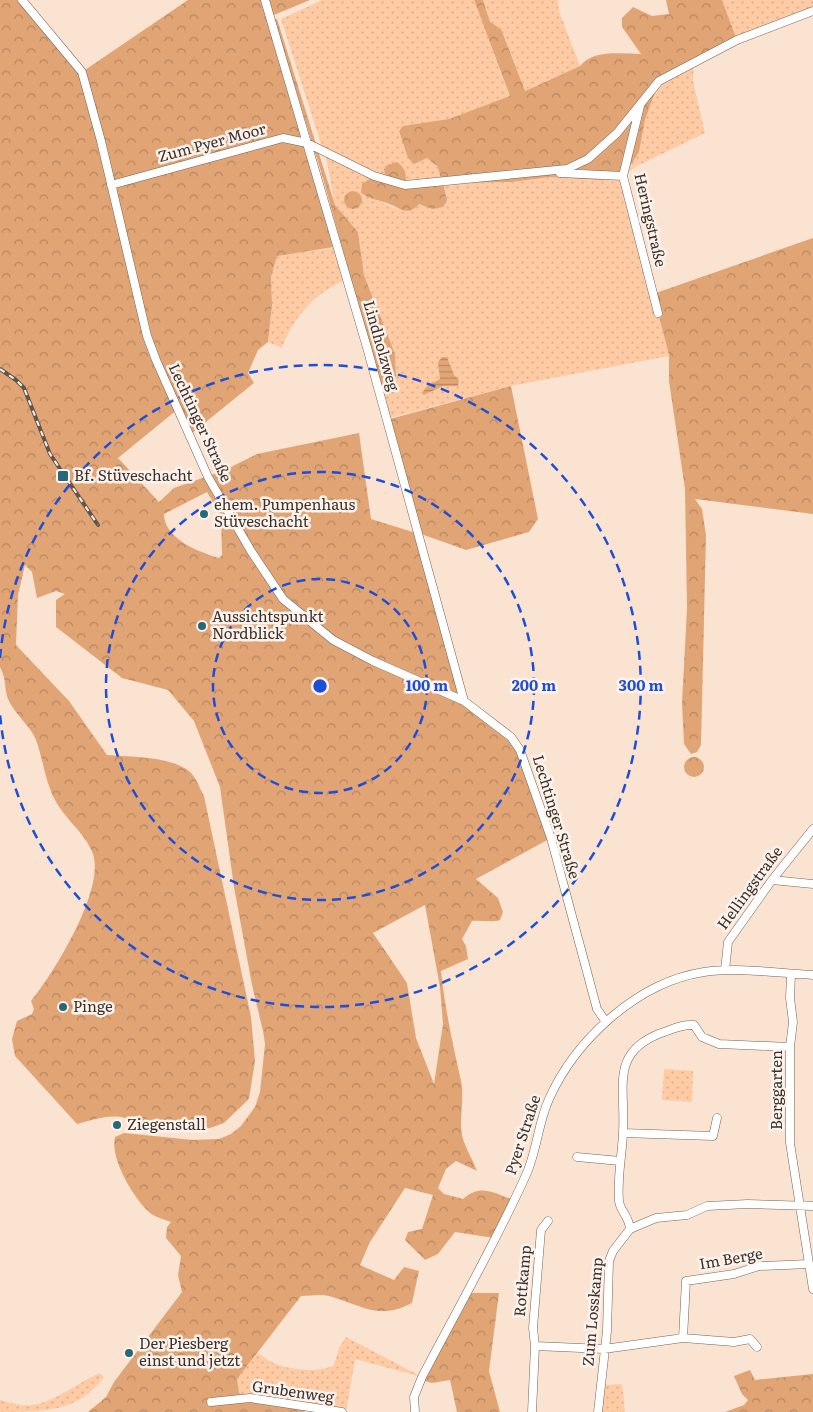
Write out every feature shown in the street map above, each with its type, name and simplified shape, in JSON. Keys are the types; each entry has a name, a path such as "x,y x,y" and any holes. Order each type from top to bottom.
{"street":[{"name":"Lechtinger Straße","path":"22,0 82,72 147,336 208,478 251,551 283,599 333,640 367,658 464,701 511,737 526,763 551,838 595,1001 606,1022"},
{"name":"Lindholzweg","path":"265,0 368,351 464,701"},
{"name":"Zum Pyer Moor","path":"111,184 284,138 308,142 374,176 405,185 567,169 588,160 617,134 659,81 737,40 813,11"},
{"name":"Heringstraße","path":"640,104 623,176 658,313"},
{"name":"Zum Pyer Moor","path":"551,172 623,176"},
{"name":"Hellingstraße","path":"725,970 728,942 772,880 813,829"},
{"path":"772,880 813,884"},
{"name":"Pyer Straße","path":"415,1412 414,1397 422,1377 529,1170 551,1094 568,1067 606,1022 620,1009 650,989 684,976 725,970 813,975"},
{"name":"Berggarten","path":"791,974 790,998 793,1022 790,1047 790,1143 802,1206 813,1289"},
{"path":"630,1229 629,1220 619,1204 623,1133 623,1081 626,1062 632,1050 648,1038 684,1024 694,1025 702,1037 719,1044 790,1047"},
{"path":"623,1133 713,1136 717,1118"},
{"path":"577,1157 620,1161"},
{"name":"Zum Losskamp","path":"598,1412 607,1331 609,1261 613,1251 630,1229 656,1218 687,1215 707,1206 748,1204 813,1206"},
{"name":"Rottkamp","path":"532,1412 535,1346 533,1328 541,1230 548,1220"},
{"name":"Im Berge","path":"683,1338 686,1281 734,1274 759,1266 809,1264"},
{"path":"535,1346 604,1349 683,1338 734,1342 750,1340 756,1347"},
{"name":"Grubenweg","path":"211,1402 250,1398 342,1412"}],"shaded area":[{"path":"322,0 474,0 510,97 449,119 404,126 399,131 408,158 414,163 427,158 438,167 496,182 549,177 600,180 623,176 669,356 511,386 389,418 382,390 380,315 364,275 358,232 335,205 325,152 281,19","holes":["387,174 405,185 432,209 419,204 397,209 361,193 386,180"]},
{"path":"483,0 558,0 559,11 580,66 524,91 501,29 490,22"},
{"path":"722,0 813,0 813,11 737,40"},
{"path":"694,62 693,81 705,133 635,167 623,176 639,152 645,120 659,81"},
{"path":"333,248 343,281 323,293 306,308 292,327 282,348 268,342 272,305 271,277 277,255"},
{"path":"442,357 447,357 454,375 459,380 458,386 443,386 424,395 422,393 427,386 440,379 438,362"},
{"path":"664,1069 693,1071 692,1102 662,1100"},
{"path":"346,1337 422,1377 355,1359 346,1412 250,1398 239,1393 236,1379 258,1353 273,1363 285,1367 307,1370 328,1368 334,1365 339,1348"},
{"path":"100,1373 104,1377 94,1389 83,1397 59,1408 0,1412 0,1400 24,1405 40,1403"},
{"path":"622,1384 625,1412 602,1412 604,1385"}],"green space":[{"path":"0,0 22,0 82,72 188,0 310,0 269,17 334,247 277,256 271,277 272,305 268,342 258,350 248,373 254,383 191,434 178,409 118,458 159,502 174,488 225,470 257,454 359,433 371,519 416,533 464,701 511,737 551,838 476,879 498,898 503,912 500,920 472,921 462,939 466,946 468,959 441,971 447,1013 462,1088 462,1132 464,1143 477,1171 456,1161 446,1169 438,1188 444,1194 463,1199 469,1194 482,1190 514,1200 494,1238 455,1232 438,1254 425,1260 405,1240 408,1232 422,1229 433,1195 405,1188 370,1242 360,1265 394,1280 404,1267 419,1271 412,1303 389,1311 379,1311 370,1310 329,1296 301,1296 237,1379 239,1393 250,1398 305,1406 305,1412 88,1412 106,1397 114,1382 182,1292 178,1275 181,1256 166,1238 167,1227 171,1222 158,1218 149,1212 129,1186 116,1155 115,1137 124,1133 193,1140 219,1139 231,1134 241,1126 255,1107 260,1092 265,1044 234,887 220,787 194,721 168,690 122,678 56,627 56,600 65,594 56,591 37,598 32,572 25,565 18,595 16,645 69,701 107,755 150,758 173,763 192,774 204,796 251,1017 255,1061 249,1099 224,1123 195,1131 167,1129 153,1131 136,1127 131,1121 117,1117 100,1118 77,1124 15,1056 12,1039 17,1021 32,1014 34,1009 31,1001 64,952 85,909 92,888 95,870 93,854 89,846 80,832 63,813 54,798 48,784 36,740 8,699 4,676 0,667","holes":["207,492 221,515 222,555 219,558 193,548 176,537 170,531 164,514","425,905 440,987 443,1024 434,1084 416,1038 407,983 373,933"]},
{"path":"474,0 483,0 490,22 501,29 525,91 580,66 593,57 617,53 641,54 622,27 622,18 633,7 652,16 669,14 666,0 722,0 737,40 659,81 645,120 639,152 623,176 600,180 549,177 511,182 443,183 447,201 443,207 432,209 419,204 407,211 364,195 361,193 362,184 374,176 386,180 384,169 387,165 397,162 405,172 405,185 442,183 438,167 427,158 414,164 408,158 399,131 403,126 449,119 510,96"},
{"path":"274,19 277,19 335,205 358,232 364,275 395,354 396,382 382,390 322,175"},
{"path":"353,191 359,194 362,200 359,206 353,209 347,206 344,200 347,194"},
{"path":"813,238 813,514 695,499 702,509 706,535 701,745 697,752 691,754 684,744 682,703 687,608 685,489 669,381 669,355 653,294"},
{"path":"511,386 538,519 529,532 466,550 421,534 390,419"},
{"path":"694,757 701,760 704,767 701,774 694,777 687,774 684,767 687,760"},
{"path":"465,1293 499,1293 489,1371 500,1412 457,1412 450,1380 432,1383 421,1380"},
{"path":"750,1370 755,1380 813,1374 813,1412 725,1412 744,1405 748,1400 742,1394 734,1376"}],"railway":[{"path":"0,369 24,388 50,454 98,525"}],"place":[{"name":"Bf. Stüveschacht","path":"63,476"},
{"name":"ehem. Pumpenhaus Stüveschacht","path":"204,514"},
{"name":"Aussichtspunkt Nordblick","path":"202,626"},
{"name":"Pinge","path":"63,1007"},
{"name":"Ziegenstall","path":"117,1125"},
{"name":"Der Piesberg einst und jetzt","path":"129,1353"}]}
